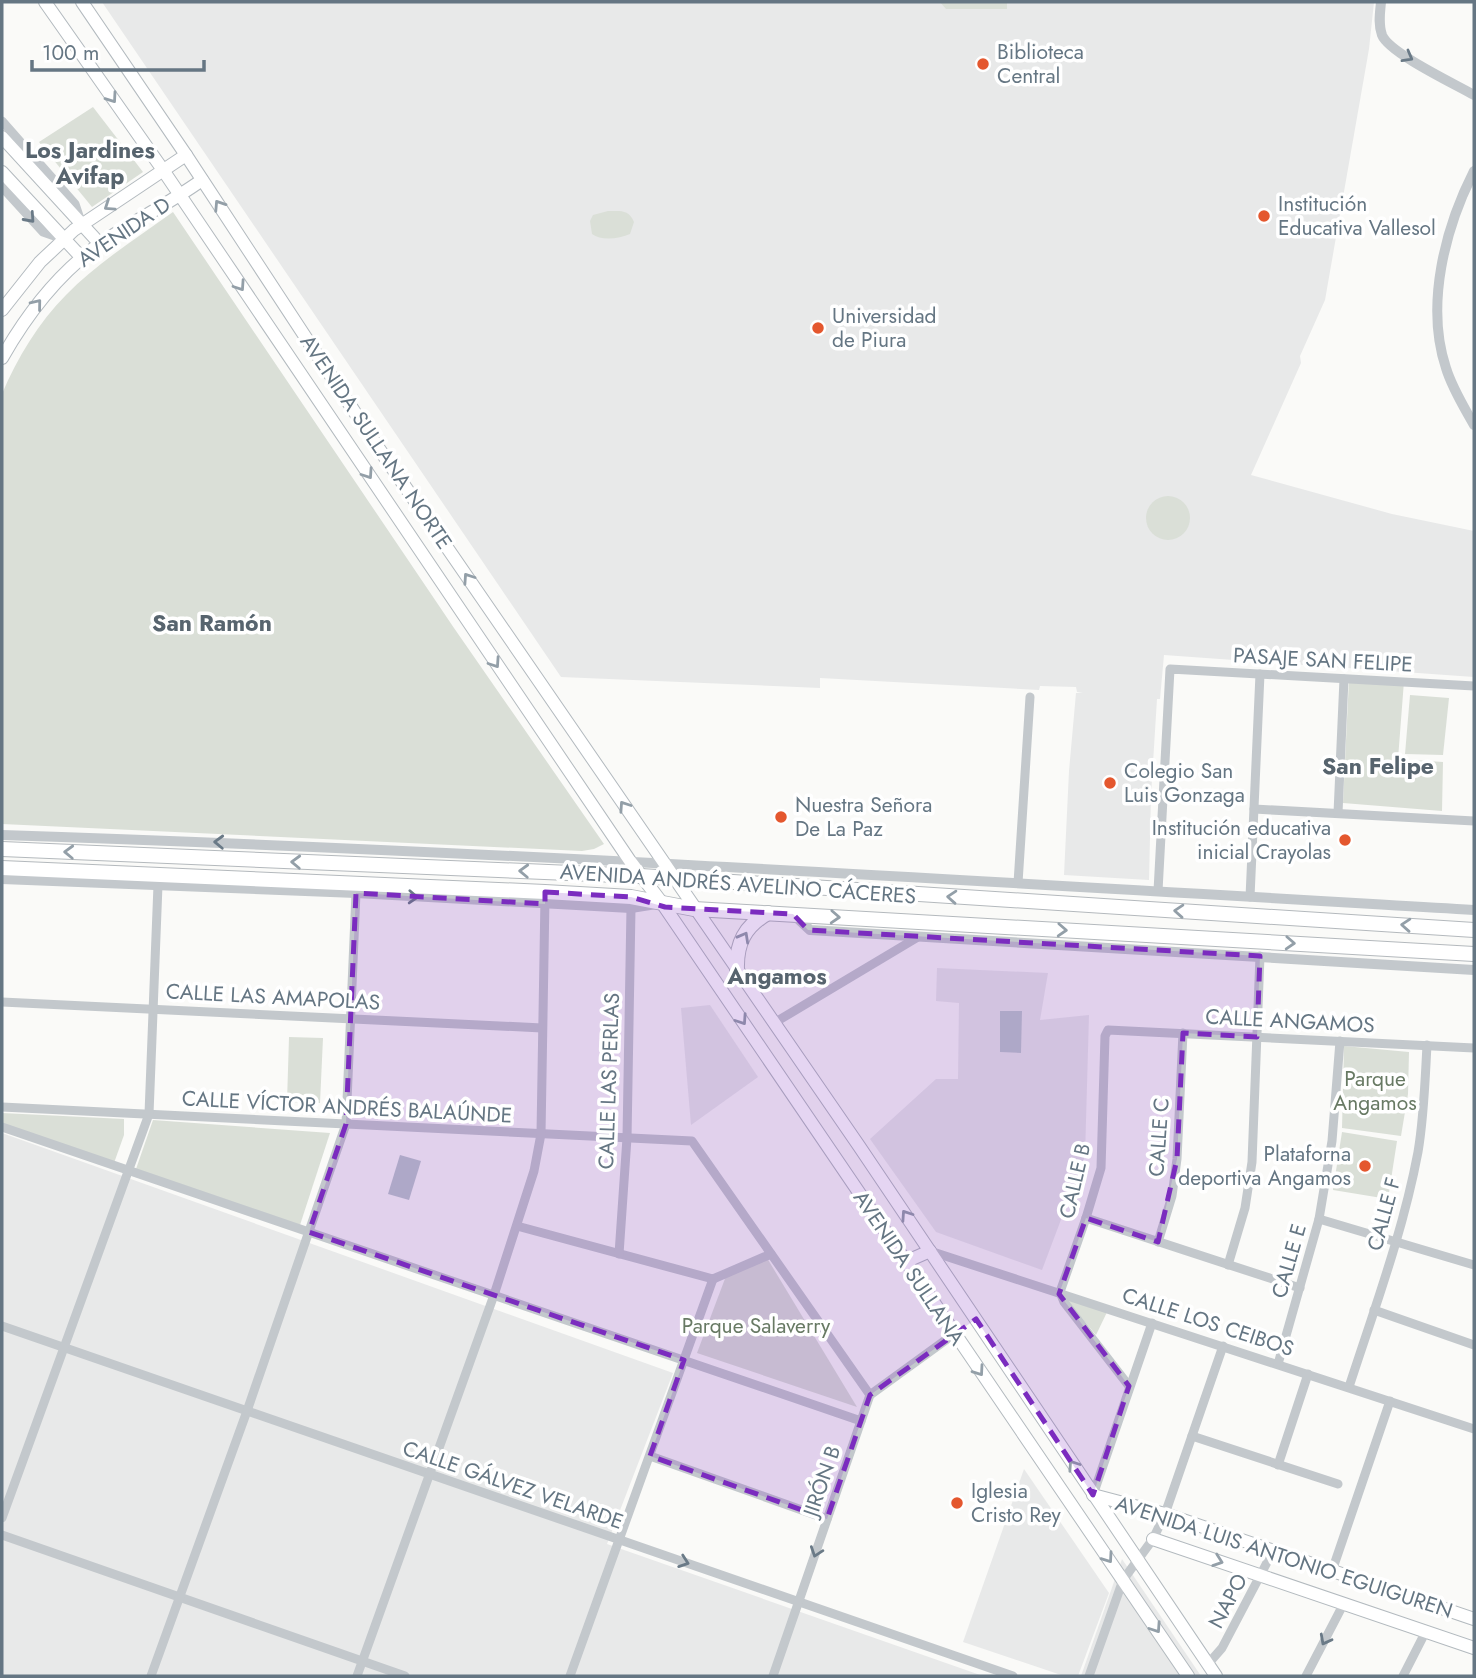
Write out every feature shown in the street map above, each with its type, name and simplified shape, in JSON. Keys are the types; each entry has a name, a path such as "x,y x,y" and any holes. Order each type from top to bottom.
{"highway":[{"name":"AVENIDA ANDRÉS AVELINO CÁCERES","path":"2,849 641,876 1474,930"},
{"name":"AVENIDA ANDRÉS AVELINO CÁCERES","path":"2,868 545,898 631,897 694,909 1474,954"},
{"path":"737,970 736,958 743,936 758,919 768,913"}],"main road":[{"name":"AVENIDA SULLANA NORTE","path":"45,2 163,170 630,861"},
{"name":"AVENIDA SULLANA NORTE","path":"82,2 373,440 675,880"},
{"path":"2,137 100,244"},
{"name":"AVENIDA D","path":"2,310 19,286 64,239 82,224 186,155"},
{"path":"2,172 82,258"},
{"name":"AVENIDA D","path":"2,358 20,327 58,279 100,244 202,180"},
{"name":"AVENIDA SULLANA","path":"630,861 691,945 1188,1676"},
{"name":"AVENIDA SULLANA","path":"675,880 930,1251 1216,1676"},
{"path":"691,945 697,934 709,930"},
{"path":"905,1262 930,1251"},
{"name":"AVENIDA LUIS ANTONIO EGUIGUREN","path":"1093,1495 1165,1514 1474,1619"},
{"name":"AVENIDA LUIS ANTONIO EGUIGUREN","path":"1153,1539 1474,1648"}],"street":[{"path":"1381,2 1379,20 1382,37 1395,50 1474,95"},
{"path":"2,121 75,204 82,224"},
{"path":"1474,171 1462,196 1442,258 1437,297 1441,349 1446,367 1474,425"},
{"path":"2,187 43,232 64,239"},
{"name":"PASAJE SAN FELIPE","path":"1158,891 1170,669 1474,686"},
{"path":"1250,897 1260,674"},
{"path":"1338,813 1344,679"},
{"path":"1018,883 1030,697"},
{"path":"1254,809 1474,821"},
{"name":"AVENIDA ANDRÉS AVELINO CÁCERES","path":"2,835 662,862 1474,910"},
{"name":"AVENIDA ANDRÉS AVELINO CÁCERES","path":"2,879 356,894 545,898 631,908 662,903"},
{"path":"2,1518 149,1114 158,885"},
{"path":"151,1676 247,1411 346,1124 356,894"},
{"path":"357,1676 494,1295 534,1171 541,1133 545,898"},
{"name":"CALLE LAS PERLAS","path":"619,1254 627,1138 631,908"},
{"name":"AVENIDA ANDRÉS AVELINO CÁCERES","path":"793,914 810,930 1474,970"},
{"path":"774,1023 918,937"},
{"path":"1228,1265 1240,1229 1249,1186 1260,957"},
{"name":"CALLE LAS AMAPOLAS","path":"2,1002 542,1028"},
{"name":"CALLE ANGAMOS","path":"1106,1032 1182,1033 1474,1048"},
{"name":"CALLE B","path":"1060,1292 1101,1168 1106,1032"},
{"name":"CALLE C","path":"1158,1242 1172,1196 1177,1159 1182,1033"},
{"name":"CALLE E","path":"1278,1364 1319,1219 1332,1141 1340,1041"},
{"name":"CALLE F","path":"1349,1387 1395,1242 1418,1151 1427,1045"},
{"name":"CALLE VÍCTOR ANDRÉS BALAÚNDE","path":"2,1107 692,1141 771,1254"},
{"path":"2,1127 861,1421"},
{"path":"1086,1219 1300,1288"},
{"path":"1319,1219 1474,1265"},
{"path":"517,1226 713,1279 771,1254 870,1395 954,1334"},
{"name":"CALLE LOS CEIBOS","path":"930,1251 1474,1429"},
{"path":"570,1676 713,1279"},
{"path":"1060,1292 1062,1299 1129,1386"},
{"path":"1374,1310 1474,1345"},
{"path":"1093,1495 1152,1323"},
{"name":"CALLE GÁLVEZ VELARDE","path":"2,1326 1013,1676"},
{"path":"1089,1676 1123,1580 1138,1563 1165,1514 1223,1346"},
{"path":"1278,1465 1308,1374"},
{"name":"JIRÓN B","path":"773,1676 870,1395"},
{"path":"1332,1571 1390,1401"},
{"path":"1192,1436 1338,1484"},
{"path":"650,1455 827,1519"},
{"path":"2,1535 405,1676"},
{"name":"NAPO","path":"1208,1664 1222,1648 1273,1551"},
{"path":"1306,1676 1344,1603"},
{"path":"1403,1676 1426,1631"}],"highlighted area":[{"path":"545,892 631,897 665,907 793,914 808,930 1260,956 1257,1037 1183,1033 1177,1159 1158,1242 1086,1218 1059,1294 1129,1386 1093,1495 976,1319 870,1395 827,1519 650,1456 684,1360 309,1232 346,1124 356,893 545,904"}],"shaded area":[{"name":"Universidad de Piura","path":"102,2 1374,2 1369,49 1325,300 1300,356 1301,363 1251,475 1392,514 1474,531 1474,677 1164,655 1160,699 1157,699 1149,880 1064,875 1076,693 1083,693 1077,692 1076,687 1040,686 1039,690 820,678 820,688 561,677"},
{"path":"937,968 1048,973 1040,1020 1089,1015 1085,1156 1042,1270 936,1232 870,1139 936,1079 958,1079 959,1003 936,1001"},
{"path":"710,1005 758,1077 691,1125 681,1008"},
{"path":"1000,1011 1022,1011 1021,1053 1000,1052"},
{"path":"2,1133 673,1373 607,1544 983,1676 2,1676"},
{"path":"400,1155 421,1161 409,1200 388,1194"},
{"path":"1024,1469 1109,1593 1078,1676 1064,1676 963,1642"},
{"path":"1122,1559 1201,1676 1081,1676"}],"green space":[{"path":"940,2 1007,2 1007,9 946,9"},
{"path":"93,107 143,172 92,207 39,142"},
{"path":"608,211 630,215 634,222 630,234 610,239 592,234 590,221 593,215"},
{"path":"173,212 454,628 604,844 582,851 2,824 2,394 30,341 66,295 104,262"},
{"path":"1168,496 1177,497 1184,502 1189,509 1189,527 1184,534 1177,539 1168,540 1159,539 1152,534 1147,527 1146,518 1147,509 1152,502 1159,497"},
{"path":"1349,679 1404,681 1398,759 1443,762 1442,811 1343,803"},
{"path":"1410,695 1449,698 1443,755 1405,754"},
{"path":"289,1037 323,1038 320,1103 287,1102"},
{"name":"Parque Angamos","path":"1344,1046 1409,1052 1408,1094 1401,1136 1342,1128"},
{"path":"2,1113 124,1119 124,1135 114,1163 2,1125"},
{"path":"153,1120 330,1133 300,1225 136,1169"},
{"name":"Plataforna deportiva Angamos","path":"1342,1132 1397,1141 1388,1199 1333,1190"},
{"name":"Parque Salaverry","path":"767,1258 857,1407 697,1353 726,1276"},
{"path":"1060,1292 1109,1308 1096,1335"}],"place":[{"name":"Biblioteca Central","path":"983,64"},
{"name":"Institución Educativa Vallesol","path":"1264,216"},
{"name":"Universidad de Piura","path":"818,328"},
{"name":"Colegio San Luis Gonzaga","path":"1110,783"},
{"name":"Nuestra Señora De La Paz","path":"781,817"},
{"name":"Institución educativa inicial Crayolas","path":"1345,840"},
{"name":"Plataforna deportiva Angamos","path":"1365,1166"},
{"name":"Iglesia Cristo Rey","path":"957,1503"}],"district":[{"name":"Los Jardines Avifap","path":"90,163"},
{"name":"San Ramón","path":"212,623"},
{"name":"San Felipe","path":"1378,766"},
{"name":"Angamos","path":"777,976"}]}
